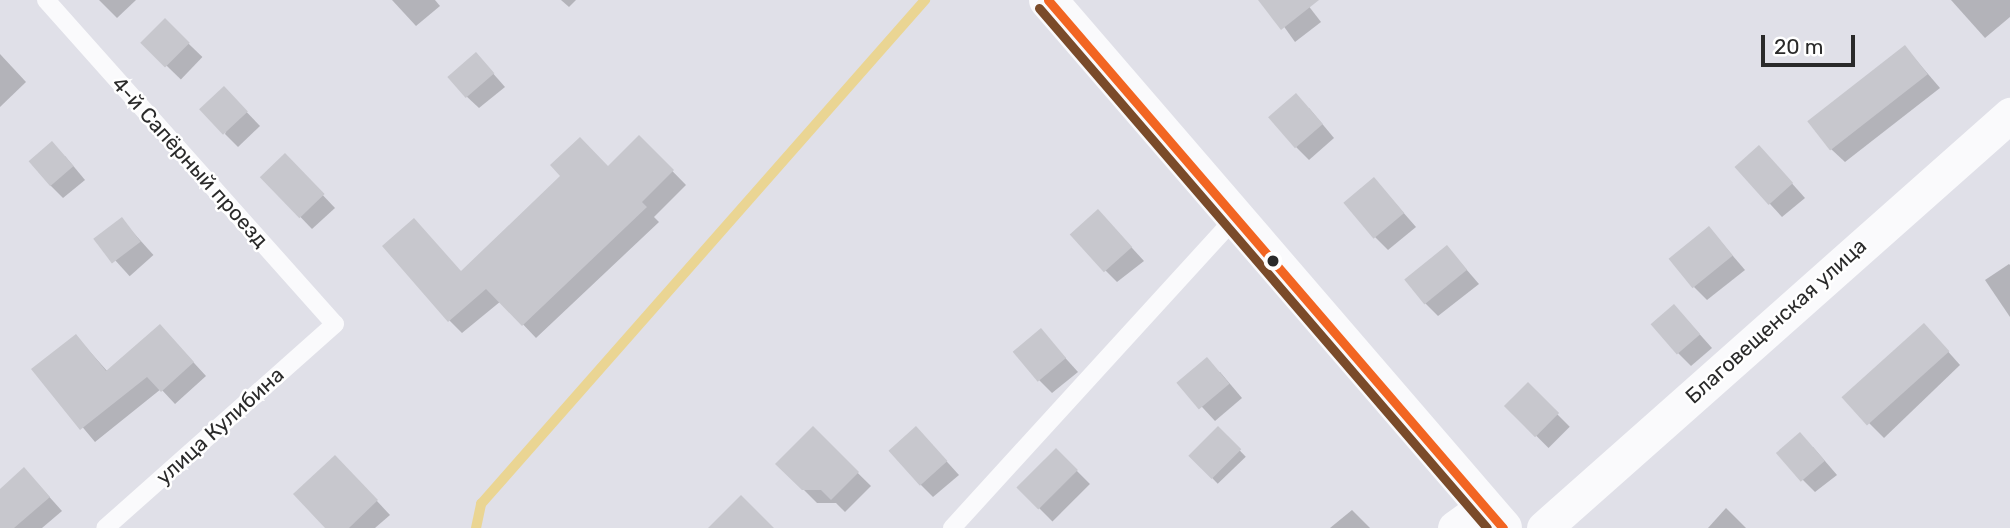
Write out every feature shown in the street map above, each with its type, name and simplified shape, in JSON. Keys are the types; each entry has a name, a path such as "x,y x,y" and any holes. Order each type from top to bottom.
{"main road":[{"path":"1048,0 1494,517"}],"street":[{"name":"Благовещенская улица","path":"1544,528 2010,115"},
{"path":"1455,528 1494,517"}],"lane":[{"name":"4-й Сапёрный проезд","path":"46,0 335,324"},
{"path":"953,528 1236,217"},
{"name":"улица Кулибина","path":"105,528 335,324"}],"building":[{"path":"1258,0 1319,0 1281,30"},
{"path":"165,18 190,43 165,67 140,43"},
{"path":"1905,45 1928,74 1830,150 1807,121"},
{"path":"476,52 494,73 466,98 447,77"},
{"path":"224,86 248,112 223,135 199,109"},
{"path":"1296,93 1323,124 1295,148 1268,117"},
{"path":"639,135 674,170 642,202 647,207 522,326 486,289 448,322 382,246 414,218 461,271 560,176 550,165 580,137 608,166"},
{"path":"52,141 74,166 50,186 29,161"},
{"path":"1759,145 1793,183 1769,205 1734,167"},
{"path":"285,153 325,194 299,218 260,177"},
{"path":"1374,177 1404,213 1374,239 1343,203"},
{"path":"1098,209 1132,247 1104,272 1070,234"},
{"path":"122,217 141,242 112,263 93,239"},
{"path":"1709,226 1733,256 1693,288 1669,259"},
{"path":"1447,245 1467,270 1424,304 1404,280"},
{"path":"1674,304 1700,334 1677,355 1651,324"},
{"path":"1924,323 1949,351 1867,426 1842,397"},
{"path":"160,324 194,362 161,392 147,377 80,430 31,369 76,334 106,371"},
{"path":"1041,328 1066,358 1038,382 1013,352"},
{"path":"1207,357 1229,384 1199,410 1176,383"},
{"path":"1528,382 1559,413 1535,437 1504,406"},
{"path":"813,426 859,472 831,500 821,490 802,490 775,464"},
{"path":"916,426 947,461 920,486 889,451"},
{"path":"1218,426 1241,449 1212,479 1188,456"},
{"path":"1800,432 1825,461 1801,482 1776,453"},
{"path":"1056,448 1078,470 1038,510 1016,488"},
{"path":"335,455 378,500 349,528 325,528 293,494"},
{"path":"24,467 50,497 14,528 0,528 0,489"},
{"path":"741,495 774,528 708,528"}],"waterway":[{"path":"476,528 481,504 925,0"}],"transit line":[{"path":"1048,0 1503,528"},
{"path":"1039,8 1487,528"}]}
